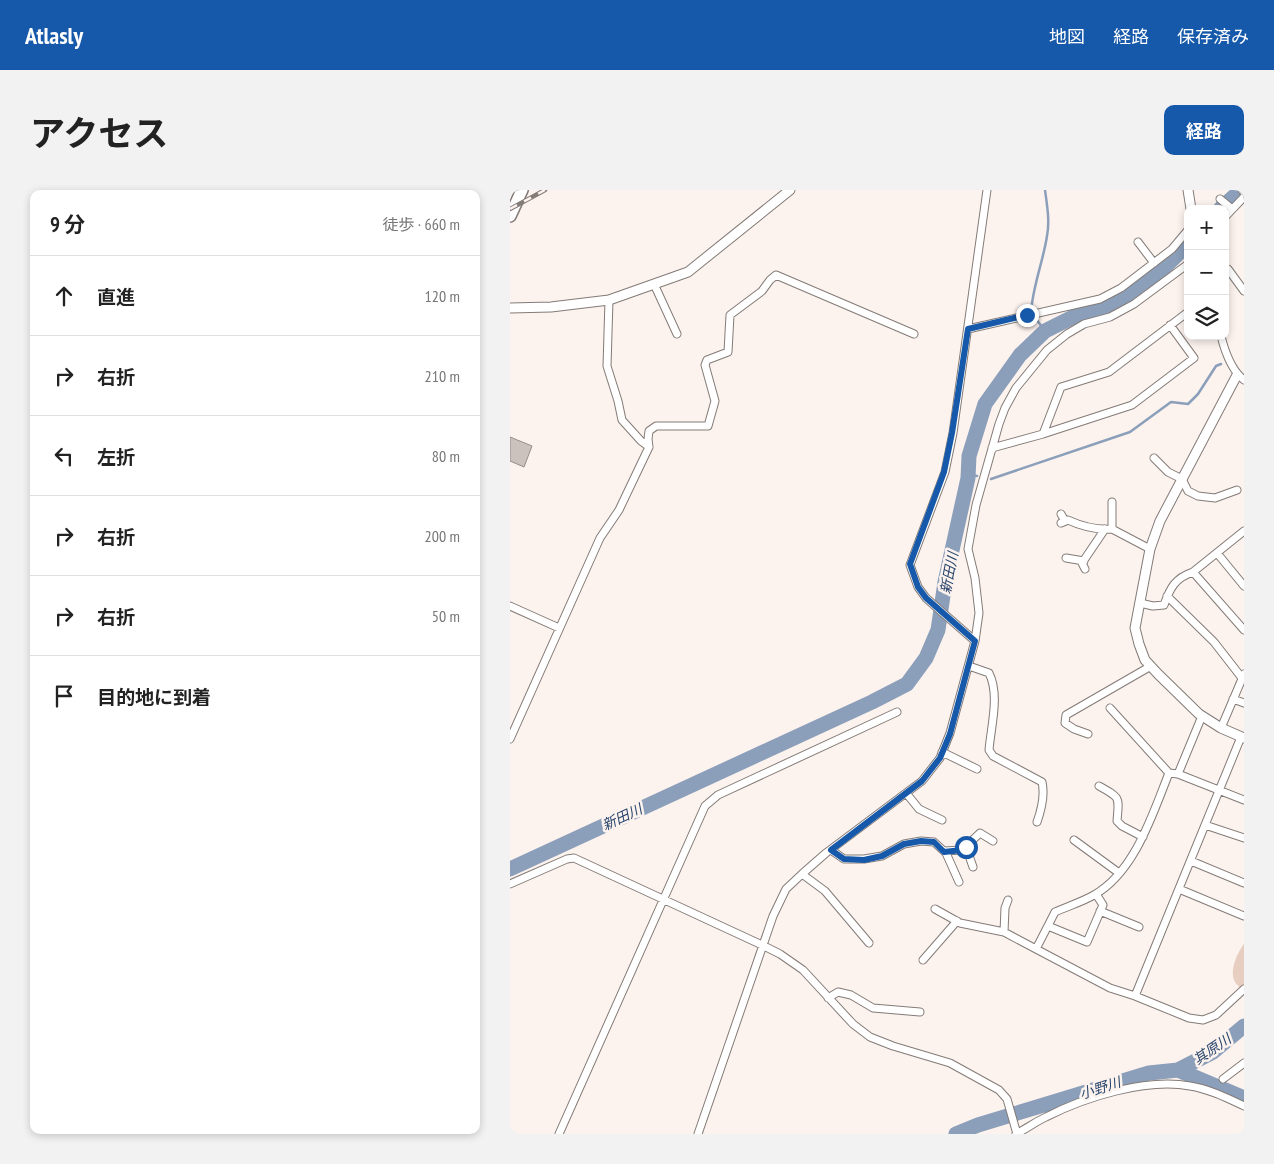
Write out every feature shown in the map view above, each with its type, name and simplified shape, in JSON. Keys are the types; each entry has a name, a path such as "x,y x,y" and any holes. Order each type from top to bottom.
{"main road":[{"path":"510,216 516,197"}],"street":[{"path":"510,308 550,307 608,300 688,272 790,190"},
{"path":"975,641 926,598 918,587 910,564 944,472 968,329 987,190"},
{"path":"1188,190 1190,205"},
{"path":"1220,199 1232,209"},
{"path":"1229,212 1242,199"},
{"path":"1242,199 1244,208"},
{"path":"968,329 1100,299 1120,288 1154,263 1172,249 1184,235"},
{"path":"1138,242 1154,263"},
{"path":"698,1134 772,916 786,889 831,850 922,781 942,752 950,734 975,641 979,613 975,578 968,548 976,505 1005,408 1016,388 1046,350 1067,334 1084,324 1110,317 1134,304 1184,267"},
{"path":"1229,270 1244,291"},
{"path":"510,739 558,628 600,538 619,510 649,447 649,431 656,426 708,426 715,401 706,365 707,360 728,352 730,315 762,291 776,275 914,334"},
{"path":"654,284 677,334"},
{"path":"608,300 607,366 622,420 640,441 649,447"},
{"path":"1042,434 1060,387 1109,372 1184,315"},
{"path":"992,448 1132,405 1194,358 1170,325"},
{"path":"1135,996 1243,738 1221,728 1202,716 1145,660 1136,628 1150,549 1160,522 1182,479 1241,377 1228,358 1222,340"},
{"path":"1154,458 1168,472 1182,479 1188,491 1198,496 1215,498 1237,490"},
{"path":"1066,558 1084,565 1109,529 1112,502"},
{"path":"1062,519 1098,530 1109,529 1150,549"},
{"path":"1140,603 1153,606 1164,605 1170,588 1184,575 1194,572 1244,531"},
{"path":"1217,553 1244,586"},
{"path":"1194,572 1244,630"},
{"path":"1167,596 1214,642 1243,676 1221,728"},
{"path":"510,606 558,628"},
{"path":"969,666 988,672 993,682 994,701 989,750 993,756 1042,782 1044,790 1042,810 1037,822"},
{"path":"1088,734 1074,729 1065,723 1066,715 1151,666"},
{"path":"1233,699 1244,703"},
{"path":"1110,708 1169,773 1178,774 1244,800"},
{"path":"559,1134 705,806 718,795 896,712"},
{"path":"1178,774 1202,716"},
{"path":"942,752 977,769"},
{"path":"1036,949 1055,912 1096,894 1109,885 1119,873 1143,837 1169,773"},
{"path":"1099,786 1115,795 1118,800 1117,822 1143,837"},
{"path":"906,793 919,809 942,820"},
{"path":"1205,825 1244,838"},
{"path":"944,852 962,850 980,833 993,841"},
{"path":"1074,840 1119,873"},
{"path":"831,850 844,859 864,860 882,856 904,844 921,841 934,842 944,852 959,882"},
{"path":"966,847 973,868"},
{"path":"510,884 567,858 574,858 762,945 780,954 803,970 852,1024 870,1037 950,1063 1000,1090 1007,1100 1016,1133 1045,1117 1084,1100 1144,1085 1163,1083 1190,1086 1211,1091 1244,1106"},
{"path":"1191,861 1244,882"},
{"path":"802,874 825,891 862,929 869,943"},
{"path":"1179,889 1244,916"},
{"path":"1048,926 1087,942 1103,905 1096,894"},
{"path":"1004,932 1005,908 1008,900"},
{"path":"935,909 957,921 1004,932 1110,988 1189,1018 1203,1020 1216,1015 1244,989"},
{"path":"1100,911 1139,927"},
{"path":"923,960 957,921"},
{"path":"828,998 838,992 851,995 874,1008 920,1012"},
{"path":"1223,1079 1244,1063"}],"shaded area":[{"path":"1244,944 1244,991 1233,978 1233,968 1236,957"}],"building":[{"path":"510,437 532,446 524,467 510,461"}],"waterway":[{"path":"1045,190 1048,230 1031,312 1045,331"},
{"name":"新田川","path":"1224,205 1241,190"},
{"name":"新田川","path":"510,869 872,702 907,684 926,658 938,630 945,582 968,478 969,456 985,404 1020,355 1045,331 1079,314 1113,305 1163,269 1184,248"},
{"path":"991,479 1130,432 1171,402 1188,404 1198,394 1216,366 1221,364"},
{"path":"968,474 977,476"},
{"name":"其原川","path":"1178,1070 1213,1052 1244,1026"},
{"name":"小野川","path":"956,1134 978,1125 1149,1073 1178,1070 1244,1098"}],"railway":[{"path":"510,209 545,190"}],"route":[{"path":"966,847 962,850 944,852 934,842 921,841 904,844 882,856 864,860 844,859 831,850 922,781 940,758 950,734 975,641 926,598 918,587 910,564 944,472 968,329 1027,315"}]}
